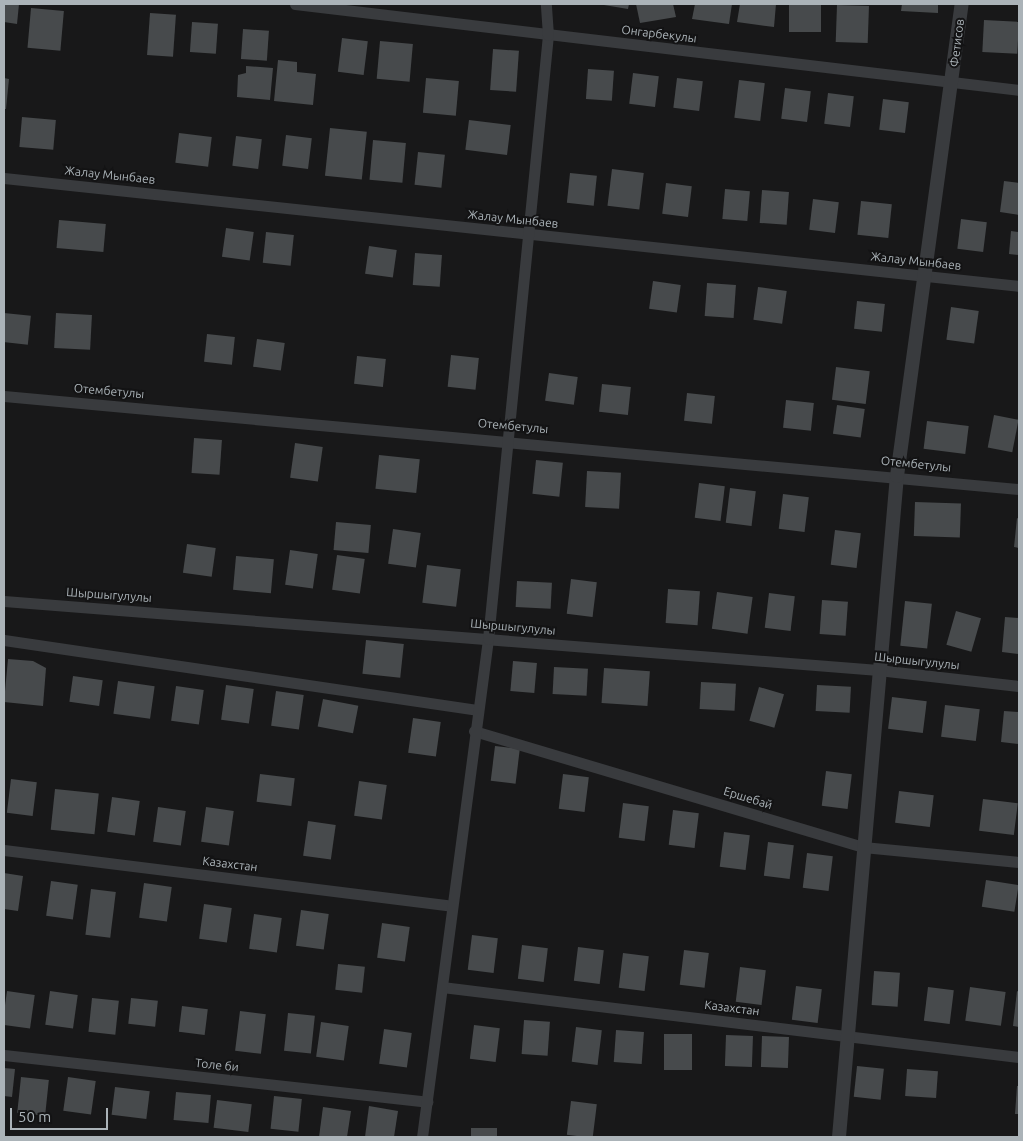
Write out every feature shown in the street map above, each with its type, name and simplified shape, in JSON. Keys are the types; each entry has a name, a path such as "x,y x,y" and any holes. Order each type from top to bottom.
{"street":[{"name":"Онгарбекулы","path":"295,4 1019,90"},
{"path":"422,1137 474,731 488,638 548,34 546,4"},
{"name":"Фетисов","path":"839,1137 878,670 897,476 923,276 962,4"},
{"name":"Жалау Мынбаев","path":"4,178 1019,286"},
{"name":"Отембетулы","path":"4,396 508,440 1019,489"},
{"name":"Шыршыгулулы","path":"4,601 878,670 1019,686"},
{"path":"4,640 477,710"},
{"name":"Ершебай","path":"474,731 863,847 1019,862"},
{"name":"Казахстан","path":"4,850 452,906"},
{"name":"Казахстан","path":"442,987 1019,1057"},
{"name":"Толе би","path":"4,1055 427,1102"}],"building":[{"path":"4,4 19,4 17,24 4,22"},
{"path":"598,4 629,4 628,9"},
{"path":"636,4 673,4 676,17 640,23"},
{"path":"695,4 732,4 729,24 692,19"},
{"path":"740,4 776,4 774,27 737,22"},
{"path":"789,4 821,4 821,32 789,32"},
{"path":"902,4 938,4 938,13 901,11"},
{"path":"837,5 869,6 868,43 836,42"},
{"path":"31,8 64,11 60,51 28,48"},
{"path":"150,13 176,15 173,57 147,55"},
{"path":"984,20 1019,22 1017,54 982,52"},
{"path":"192,22 218,24 216,54 190,52"},
{"path":"243,29 269,31 267,61 241,59"},
{"path":"342,38 368,41 364,75 338,72"},
{"path":"380,41 413,44 410,82 377,79"},
{"path":"493,49 519,51 516,92 490,90"},
{"path":"278,60 297,62 297,72 316,74 313,105 274,101"},
{"path":"246,66 273,68 270,100 237,97 238,75 246,73"},
{"path":"588,69 614,71 612,101 586,99"},
{"path":"633,73 659,76 655,107 629,104"},
{"path":"4,78 9,79 6,109 4,109"},
{"path":"426,78 459,81 456,116 423,113"},
{"path":"677,78 703,81 699,111 673,108"},
{"path":"739,80 765,83 760,121 734,118"},
{"path":"785,88 811,91 807,122 781,119"},
{"path":"828,93 854,96 850,127 824,124"},
{"path":"883,99 909,102 905,133 879,130"},
{"path":"22,117 56,120 53,150 19,147"},
{"path":"469,120 511,125 507,155 465,150"},
{"path":"330,128 367,132 362,180 325,176"},
{"path":"179,133 212,137 208,167 175,163"},
{"path":"286,135 312,138 308,169 282,166"},
{"path":"236,136 262,139 258,169 232,166"},
{"path":"373,140 406,143 402,183 370,180"},
{"path":"418,152 445,155 441,188 415,185"},
{"path":"612,169 644,173 639,210 607,206"},
{"path":"570,173 597,176 594,206 567,203"},
{"path":"1004,181 1019,183 1019,215 1000,212"},
{"path":"666,183 692,186 688,217 662,214"},
{"path":"725,189 750,191 747,221 722,219"},
{"path":"762,190 789,192 787,225 760,223"},
{"path":"813,199 839,202 835,233 809,230"},
{"path":"861,201 892,204 888,238 857,235"},
{"path":"961,219 987,222 983,252 957,249"},
{"path":"59,220 106,224 103,252 57,248"},
{"path":"226,228 254,232 250,261 222,257"},
{"path":"1011,231 1019,232 1019,255 1009,254"},
{"path":"266,232 294,235 291,266 263,263"},
{"path":"369,246 397,250 393,278 365,274"},
{"path":"415,253 442,255 440,287 413,285"},
{"path":"653,281 681,285 677,313 649,309"},
{"path":"707,283 736,285 734,318 705,316"},
{"path":"758,287 787,291 782,324 753,320"},
{"path":"857,301 885,304 882,332 854,329"},
{"path":"951,307 979,311 974,344 946,340"},
{"path":"4,313 31,316 28,345 4,342"},
{"path":"56,313 92,315 90,350 54,348"},
{"path":"207,334 235,337 232,365 204,362"},
{"path":"257,339 285,343 281,371 253,367"},
{"path":"451,355 479,358 476,390 448,387"},
{"path":"357,356 386,359 383,387 354,384"},
{"path":"836,367 870,371 866,404 832,400"},
{"path":"549,373 578,377 574,405 545,401"},
{"path":"602,384 631,387 628,415 599,412"},
{"path":"687,393 715,396 712,424 684,421"},
{"path":"786,400 814,403 811,431 783,428"},
{"path":"837,405 865,409 861,438 833,434"},
{"path":"994,415 1019,420 1012,452 988,447"},
{"path":"927,421 969,426 965,454 924,449"},
{"path":"194,438 222,440 219,475 192,473"},
{"path":"295,443 323,447 318,482 290,478"},
{"path":"379,455 420,459 416,493 375,489"},
{"path":"536,460 563,463 559,497 532,494"},
{"path":"587,471 621,473 619,509 585,507"},
{"path":"699,483 725,486 721,521 695,518"},
{"path":"730,488 756,491 752,526 726,523"},
{"path":"783,494 809,497 805,532 779,529"},
{"path":"915,502 961,504 960,538 914,536"},
{"path":"1017,518 1019,519 1019,548 1014,547"},
{"path":"336,522 371,525 368,553 334,550"},
{"path":"393,529 421,533 416,568 388,564"},
{"path":"835,530 861,533 857,568 831,565"},
{"path":"187,544 216,548 212,577 183,573"},
{"path":"290,550 318,554 313,589 285,585"},
{"path":"337,555 365,559 360,594 332,590"},
{"path":"236,556 274,559 271,593 233,590"},
{"path":"427,565 461,569 456,607 422,603"},
{"path":"571,579 597,582 593,617 567,614"},
{"path":"517,581 552,583 551,609 516,607"},
{"path":"668,589 700,591 698,625 666,623"},
{"path":"717,592 753,597 748,634 712,629"},
{"path":"769,593 795,596 791,631 765,628"},
{"path":"822,600 848,602 846,636 820,634"},
{"path":"905,601 932,604 927,649 900,646"},
{"path":"956,611 981,618 971,652 946,645"},
{"path":"1005,617 1019,618 1019,654 1002,652"},
{"path":"366,640 404,644 400,678 362,674"},
{"path":"8,659 33,661 46,668 43,706 4,702"},
{"path":"513,661 537,663 534,693 510,691"},
{"path":"554,667 588,669 587,696 553,694"},
{"path":"604,668 650,671 647,706 602,703"},
{"path":"73,676 103,680 99,706 69,702"},
{"path":"118,681 155,686 150,719 113,714"},
{"path":"701,682 736,684 735,711 700,709"},
{"path":"226,685 254,689 249,724 221,720"},
{"path":"817,685 851,687 850,713 816,711"},
{"path":"176,686 204,690 199,725 171,721"},
{"path":"759,687 784,694 774,728 749,721"},
{"path":"276,691 304,695 299,730 271,726"},
{"path":"892,697 927,701 923,733 888,729"},
{"path":"323,699 358,706 353,733 318,726"},
{"path":"945,705 980,709 976,741 941,737"},
{"path":"1004,711 1019,712 1019,744 1001,742"},
{"path":"413,718 441,722 436,757 408,753"},
{"path":"495,746 520,749 516,784 491,781"},
{"path":"826,771 852,774 848,809 822,806"},
{"path":"260,774 295,778 291,806 257,802"},
{"path":"563,774 589,777 585,812 559,809"},
{"path":"11,779 37,782 33,816 7,813"},
{"path":"359,781 387,785 382,820 354,816"},
{"path":"55,789 99,794 94,834 51,830"},
{"path":"899,791 934,795 930,827 895,823"},
{"path":"112,797 140,801 135,836 107,832"},
{"path":"983,799 1018,803 1014,835 979,831"},
{"path":"623,803 649,806 645,841 619,838"},
{"path":"158,807 186,811 181,846 153,842"},
{"path":"206,807 234,811 229,846 201,842"},
{"path":"673,810 699,813 695,848 669,845"},
{"path":"308,821 336,825 331,860 303,856"},
{"path":"724,832 750,835 746,870 720,867"},
{"path":"768,842 794,845 790,879 764,876"},
{"path":"807,853 833,856 829,891 803,888"},
{"path":"4,873 23,876 18,911 4,909"},
{"path":"986,880 1019,885 1014,912 982,907"},
{"path":"51,881 78,885 73,919 46,916"},
{"path":"144,883 172,887 167,922 139,918"},
{"path":"91,889 116,892 110,938 85,935"},
{"path":"204,904 232,908 227,943 199,939"},
{"path":"301,910 329,914 324,950 296,946"},
{"path":"254,914 282,918 277,953 249,949"},
{"path":"382,923 410,927 405,962 377,958"},
{"path":"472,935 498,938 494,973 468,970"},
{"path":"522,945 548,948 544,982 518,979"},
{"path":"578,947 604,950 600,984 574,981"},
{"path":"684,950 709,953 705,988 680,985"},
{"path":"623,953 649,956 645,991 619,988"},
{"path":"338,964 365,967 362,993 335,990"},
{"path":"740,967 766,970 762,1005 736,1002"},
{"path":"874,971 900,973 898,1007 872,1005"},
{"path":"796,986 822,989 818,1023 792,1020"},
{"path":"928,987 954,990 950,1024 924,1021"},
{"path":"970,987 1006,992 1001,1026 965,1021"},
{"path":"7,991 35,995 30,1029 4,1025"},
{"path":"50,991 78,995 73,1029 45,1025"},
{"path":"1017,991 1019,992 1019,1027 1013,1026"},
{"path":"92,998 119,1001 115,1035 88,1032"},
{"path":"131,998 158,1001 155,1027 128,1024"},
{"path":"182,1006 208,1009 205,1035 179,1032"},
{"path":"240,1011 266,1014 261,1054 235,1051"},
{"path":"288,1013 315,1016 311,1054 284,1051"},
{"path":"524,1020 550,1022 548,1056 522,1054"},
{"path":"321,1022 349,1026 344,1061 316,1057"},
{"path":"474,1025 500,1028 496,1062 470,1059"},
{"path":"576,1027 602,1030 598,1065 572,1062"},
{"path":"384,1029 412,1033 407,1068 379,1064"},
{"path":"616,1030 644,1032 642,1064 614,1062"},
{"path":"664,1034 692,1034 692,1070 664,1070"},
{"path":"726,1035 753,1036 752,1067 725,1066"},
{"path":"762,1036 789,1037 788,1068 761,1067"},
{"path":"857,1066 884,1069 881,1100 854,1097"},
{"path":"4,1068 15,1069 12,1097 4,1096"},
{"path":"907,1069 938,1071 936,1098 905,1096"},
{"path":"21,1077 49,1080 45,1116 17,1113"},
{"path":"68,1077 96,1081 91,1115 63,1111"},
{"path":"1017,1086 1019,1086 1019,1114 1015,1114"},
{"path":"115,1087 150,1091 146,1119 112,1115"},
{"path":"176,1092 211,1095 208,1123 174,1120"},
{"path":"274,1096 302,1099 298,1132 271,1129"},
{"path":"217,1100 252,1104 248,1132 214,1128"},
{"path":"571,1101 597,1104 593,1137 567,1135"},
{"path":"369,1106 398,1111 394,1137 365,1137"},
{"path":"323,1107 351,1111 347,1137 319,1137"},
{"path":"471,1128 497,1128 497,1137 471,1137"}]}
